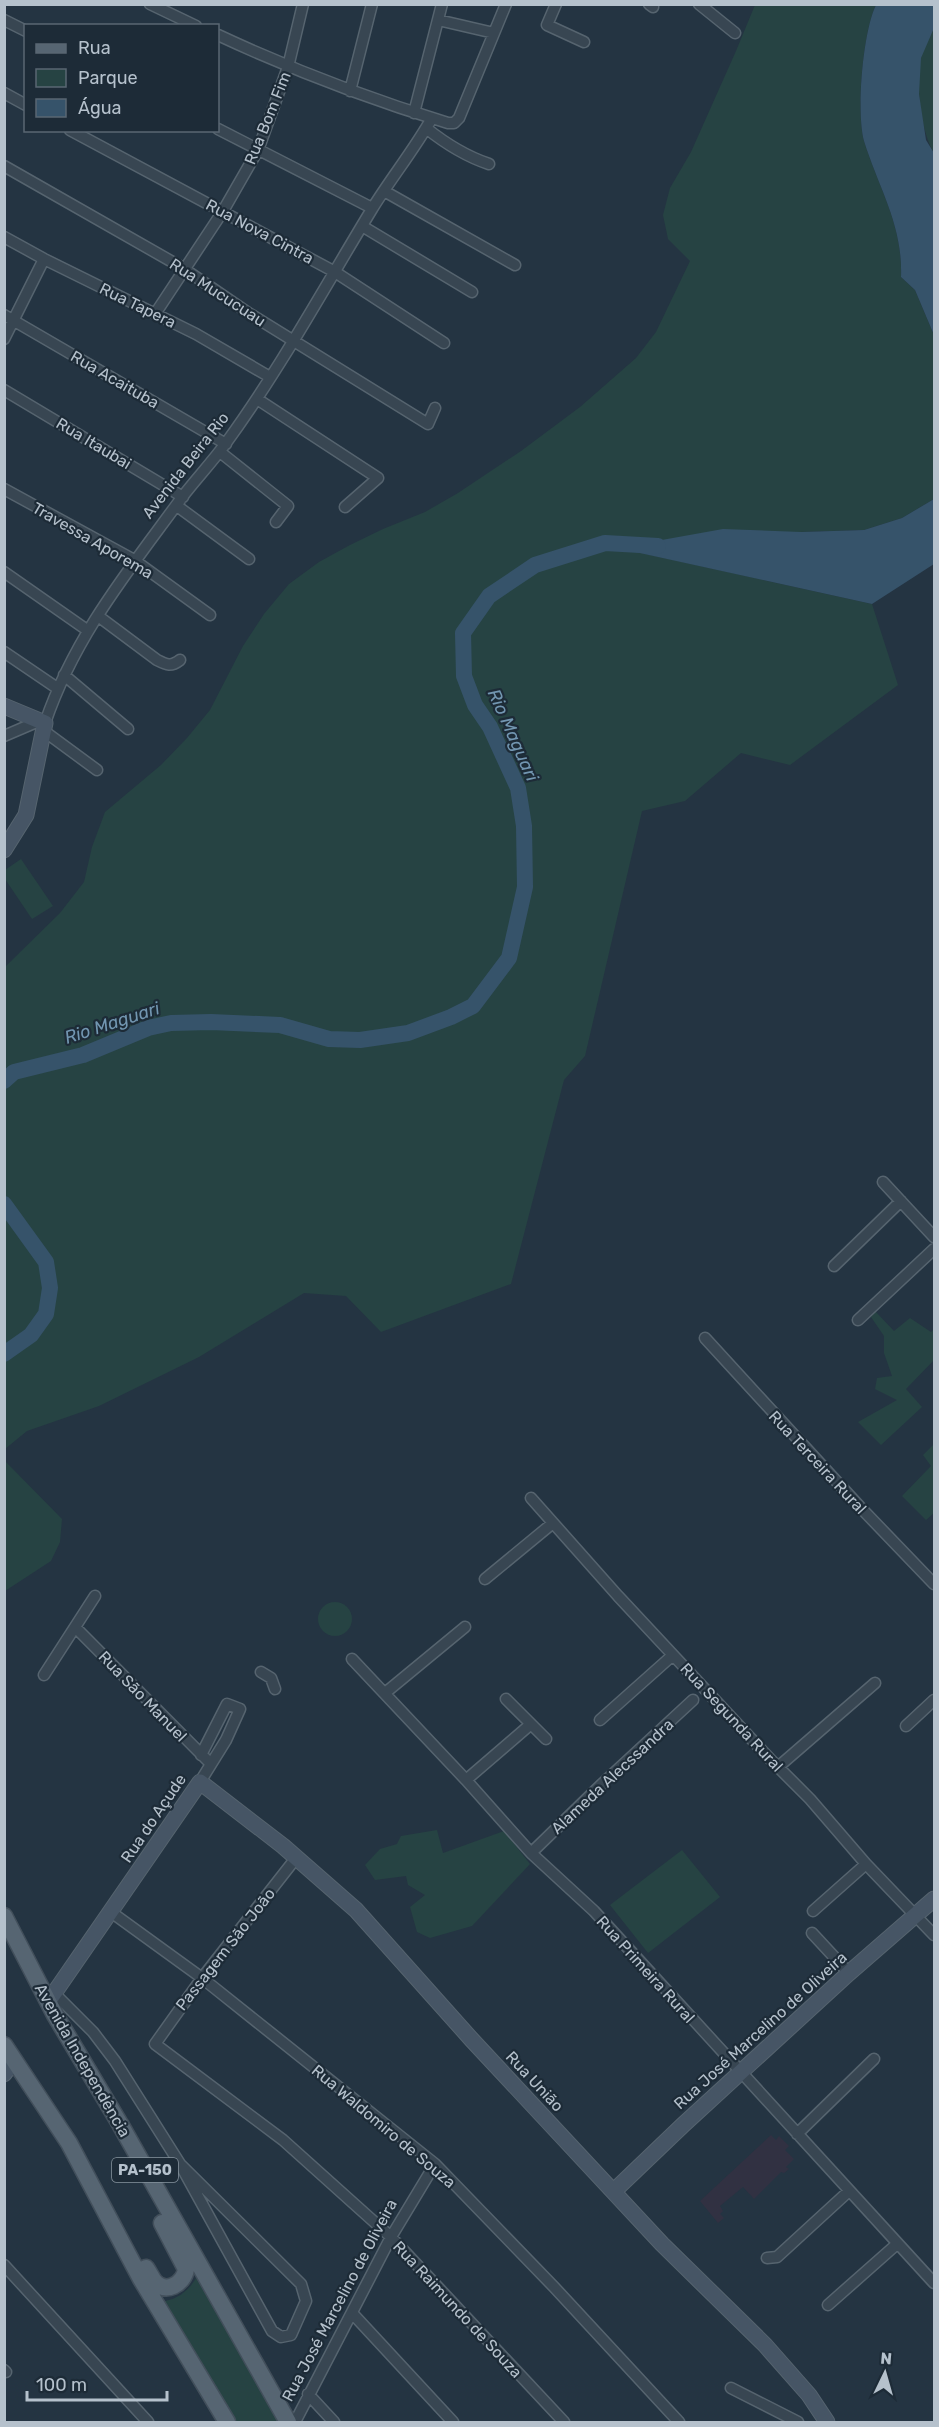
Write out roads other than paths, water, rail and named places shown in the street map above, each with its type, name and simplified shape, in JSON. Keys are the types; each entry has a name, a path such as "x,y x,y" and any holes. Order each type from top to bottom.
{"main road":[{"name":"Avenida Independência","path":"4,1916 288,2422"},
{"name":"PA-150","path":"4,2045 9,2067 69,2143 141,2279 227,2422"},
{"path":"69,2143 86,2159 154,2282 162,2287 170,2288 179,2284 185,2277 186,2269 122,2146 120,2124"}],"street":[{"path":"150,4 192,24"},
{"path":"350,91 372,4"},
{"path":"414,113 442,4"},
{"path":"429,123 457,121 506,4"},
{"path":"556,4 546,25 584,42"},
{"path":"699,4 735,33"},
{"name":"Rua Bom Fim","path":"155,314 183,268 223,211 258,150 288,68 300,6"},
{"path":"4,20 24,30"},
{"path":"438,20 494,33"},
{"path":"219,35 288,68 414,113 429,123 444,143 469,158 489,164"},
{"path":"4,93 24,104"},
{"name":"Avenida Beira Rio","path":"7,840 26,815 43,725 57,688 87,630 134,560 223,448 257,399 372,208 429,123"},
{"path":"219,130 372,208"},
{"name":"Rua Nova Cintra","path":"74,132 335,272 444,343"},
{"name":"Rua Mucucuau","path":"4,166 183,268 428,424 435,408"},
{"path":"384,191 515,265"},
{"path":"362,226 472,292"},
{"name":"Rua Tapera","path":"4,237 196,334 270,377"},
{"path":"4,339 9,318 44,259"},
{"name":"Rua Acaituba","path":"9,318 223,448 288,506 276,522"},
{"name":"Rua Itaubai","path":"4,390 180,501 249,559"},
{"path":"257,399 378,478 345,507"},
{"name":"Travessa Aporema","path":"4,489 134,560 210,615"},
{"path":"4,572 87,630"},
{"path":"98,616 157,660 174,665 180,660"},
{"path":"4,652 57,688"},
{"path":"64,675 128,729"},
{"path":"4,706 43,725 97,770"},
{"path":"4,736 43,725"},
{"path":"883,1182 934,1237"},
{"path":"834,1266 901,1201"},
{"path":"858,1320 934,1249"},
{"name":"Rua Terceira Rural","path":"705,1338 739,1369 763,1407 934,1584"},
{"name":"Rua Segunda Rural","path":"531,1498 554,1520 741,1732 810,1799 866,1864 934,1935"},
{"path":"485,1579 554,1520"},
{"path":"44,1675 95,1596"},
{"name":"Rua São Manuel","path":"75,1627 211,1764"},
{"path":"385,1693 465,1627"},
{"path":"600,1720 673,1655"},
{"name":"Rua Primeira Rural","path":"352,1659 531,1853 594,1911 934,2283"},
{"path":"261,1672 271,1678 275,1689"},
{"path":"778,1767 875,1683"},
{"path":"506,1700 546,1739"},
{"name":"Alameda Alecssandra","path":"531,1853 693,1700"},
{"path":"906,1726 934,1700"},
{"name":"Rua do Açude","path":"52,1998 200,1782 233,1728 240,1709 226,1704 201,1755"},
{"path":"466,1780 531,1724"},
{"name":"Rua União","path":"200,1782 296,1858 356,1910 472,2040 662,2244 765,2346 809,2395 827,2422"},
{"name":"Passagem São João","path":"156,2041 296,1858"},
{"path":"813,1911 866,1864"},
{"name":"Rua José Marcelino de Oliveira","path":"614,2191 682,2125 934,1899"},
{"name":"Rua Waldomiro de Souza","path":"111,1912 202,1978 435,2164 555,2287 679,2422"},
{"path":"812,1933 853,1971"},
{"path":"52,1998 93,2032 115,2061 180,2164 272,2331 281,2337 291,2335 306,2301 301,2284 180,2164"},
{"name":"Rua Raimundo de Souza","path":"156,2041 157,2047 283,2140 390,2237 564,2422"},
{"path":"797,2134 874,2059"},
{"name":"Rua José Marcelino de Oliveira","path":"295,2422 390,2237 435,2164"},
{"path":"766,2258 777,2258 849,2191"},
{"path":"828,2305 897,2244"},
{"path":"4,2265 148,2422"},
{"path":"352,2313 453,2422"},
{"path":"731,2388 798,2422"},
{"path":"308,2394 334,2422"}],"water":[{"path":"876,5 934,5 934,28 921,58 919,94 926,140 934,153 934,335 915,290 901,277 901,258 894,224 864,141 861,111 862,72 871,17"},
{"path":"934,499 934,564 872,604 617,548 723,529 801,532 864,530 902,518"}],"waterway":[{"name":"Rio Maguari","path":"4,1081 14,1072 83,1055 148,1028 171,1023 280,1025 329,1039 360,1040 408,1033 473,1006 509,958 525,887 524,826 518,788 490,727 475,705 464,676 463,633 489,596 535,565 605,543 658,546"},
{"name":"Rio Maguari","path":"4,1204 46,1262 50,1288 46,1314 31,1335 4,1354"}]}
